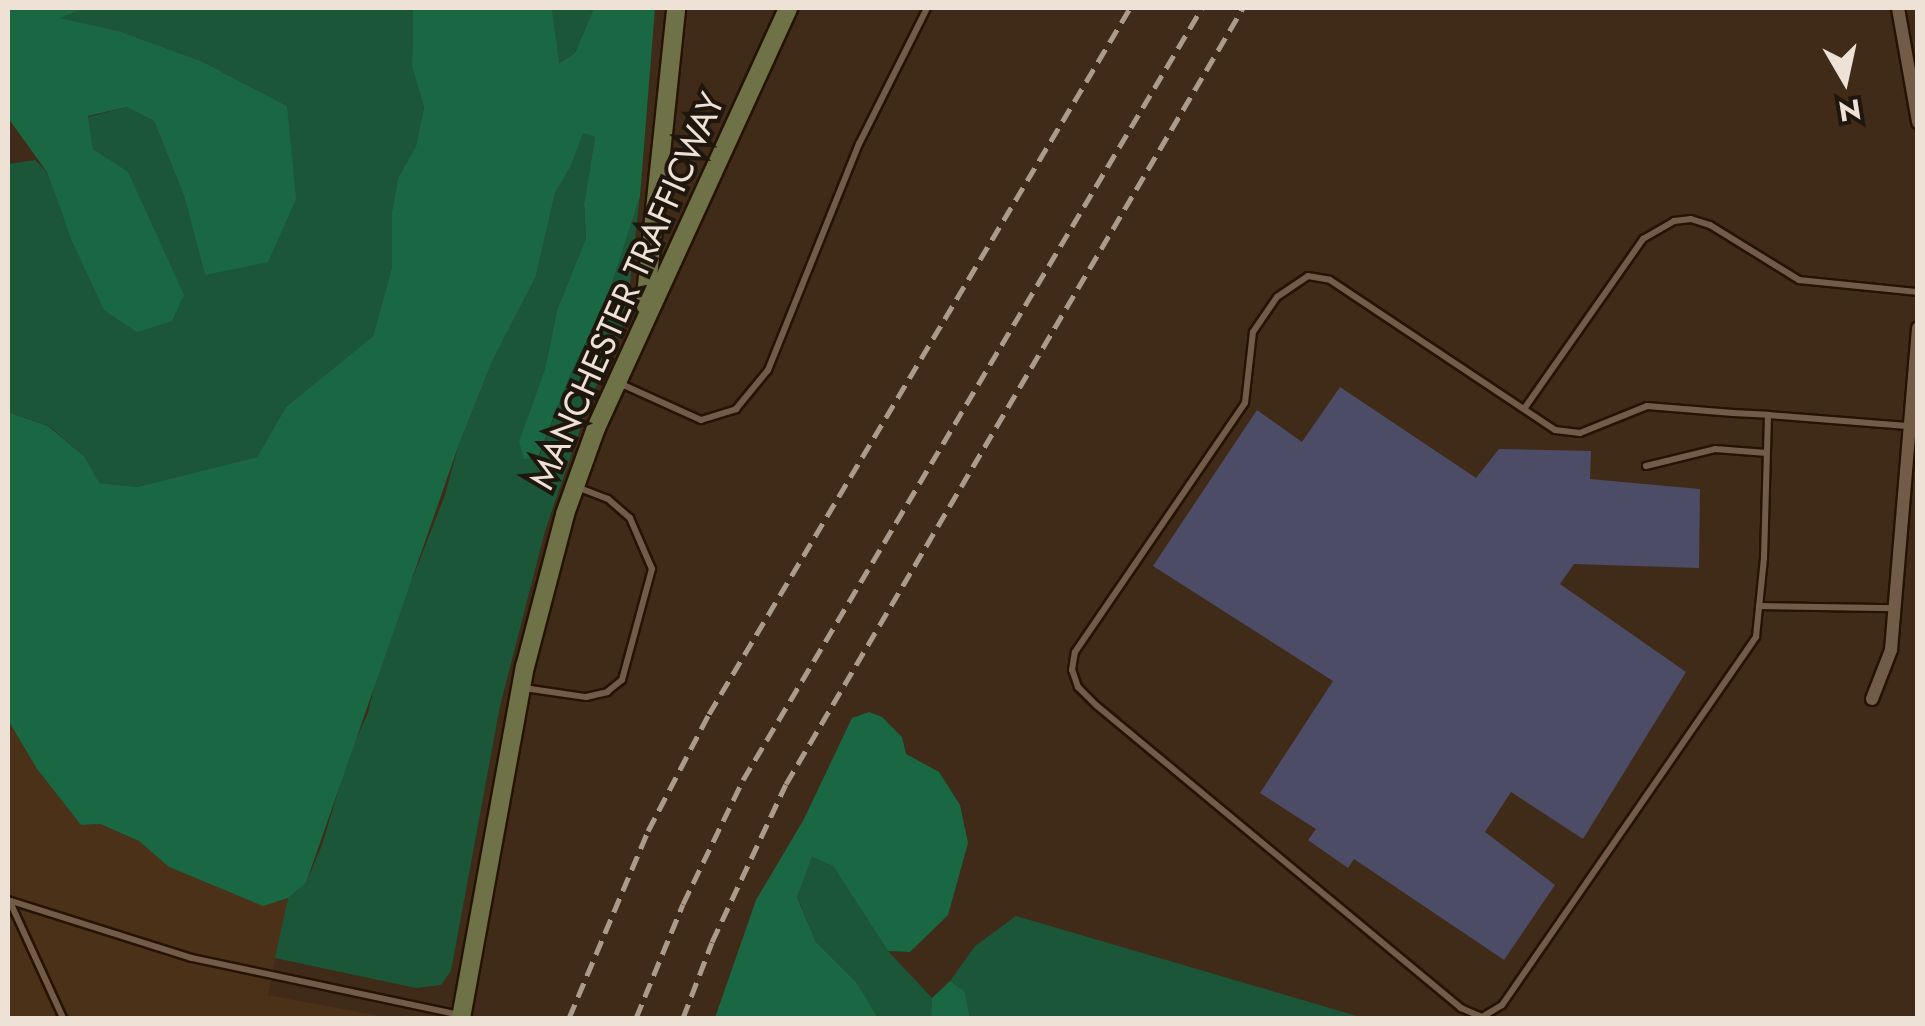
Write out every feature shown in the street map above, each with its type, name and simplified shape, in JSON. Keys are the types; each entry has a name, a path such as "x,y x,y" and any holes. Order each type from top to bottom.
{"main road":[{"path":"643,323 676,8"},
{"name":"MANCHESTER TRAFFICWAY","path":"461,1017 521,687 545,580 575,486 616,382 788,8"}],"street":[{"path":"1898,8 1918,122"},
{"path":"1872,700 1891,650 1918,328"}],"lane":[{"path":"616,382 701,420 736,409 758,383 768,370 859,144 927,8"},
{"path":"1524,410 1643,239 1653,230 1674,222 1691,219 1710,225 1798,280 1918,292"},
{"path":"1768,415 1756,637 1502,1006 1482,1017 1461,1008 1078,686 1072,670 1074,652 1245,403 1253,332 1277,297 1296,280 1308,276 1330,280 1555,430 1580,434 1647,406 1768,415 1910,426"},
{"path":"1646,466 1715,449 1767,452"},
{"path":"521,687 586,696 607,692 622,680 652,569 630,518 608,499 575,486"},
{"path":"1759,606 1894,608"},
{"path":"8,900 192,958 461,1017"},
{"path":"8,900 63,1018"}],"shaded area":[{"path":"8,720 37,769 81,825 99,824 139,841 169,867 262,905 288,898 268,995 391,1018 8,1018"}],"green space":[{"path":"8,8 86,8 59,18 119,31 201,61 287,106 296,199 268,262 205,275 184,196 154,121 127,107 88,116 93,149 128,172 184,295 172,321 137,332 104,310 71,239 47,172 8,118"},
{"path":"86,8 413,8 412,67 424,107 416,146 398,178 392,211 392,267 373,336 286,407 257,457 137,487 98,483 84,456 49,426 8,412 8,164 35,160 47,172 71,239 128,173 93,149 88,117 127,107 154,121 184,196 205,275 287,106 201,61 119,31 57,18"},
{"path":"413,8 552,8 559,63 575,53 594,8 655,8 640,196 608,296 571,373 538,457 524,459 519,441 545,369 557,310 586,238 584,204 595,137 583,133 571,166 555,193 536,276 491,364 458,447 306,883 288,898 263,906 169,867 139,841 100,824 81,825 37,769 8,720 8,412 48,426 84,456 99,483 137,487 257,457 286,407 373,336 392,267 392,211 398,178 416,146 424,107 412,67"},
{"path":"552,8 594,8 575,53 558,63"},
{"path":"583,132 595,137 584,204 586,238 557,310 545,369 519,441 539,457 571,373 608,296 640,196 626,317 591,398 545,531 500,706 451,971 441,985 416,988 275,958 288,898 306,883 322,845 350,752 368,713 380,662 445,495 458,447 491,364 536,276 555,193 571,166"},
{"path":"869,712 882,717 902,737 906,754 939,772 960,805 968,843 948,915 910,952 888,951 833,866 812,857 797,897 816,942 857,983 878,1018 715,1018 756,900 804,819 852,718"},
{"path":"812,857 833,866 888,951 932,998 931,1018 878,1018 857,983 816,942 797,896"},
{"path":"1016,916 1364,1018 970,1018 965,993 950,981 975,946"},
{"path":"950,981 965,992 970,1018 931,1018 932,998"}],"building":[{"path":"1340,387 1476,478 1499,449 1591,451 1590,479 1700,489 1699,568 1574,564 1560,584 1686,672 1583,839 1511,792 1485,832 1555,885 1504,960 1354,859 1348,868 1308,840 1316,829 1260,793 1333,681 1153,566 1257,410 1302,442"}],"railway":[{"path":"569,1018 648,831 709,714 1130,8"},
{"path":"636,1018 683,904 743,780 1202,8"},
{"path":"683,1018 712,942 786,784 1243,8"}]}
